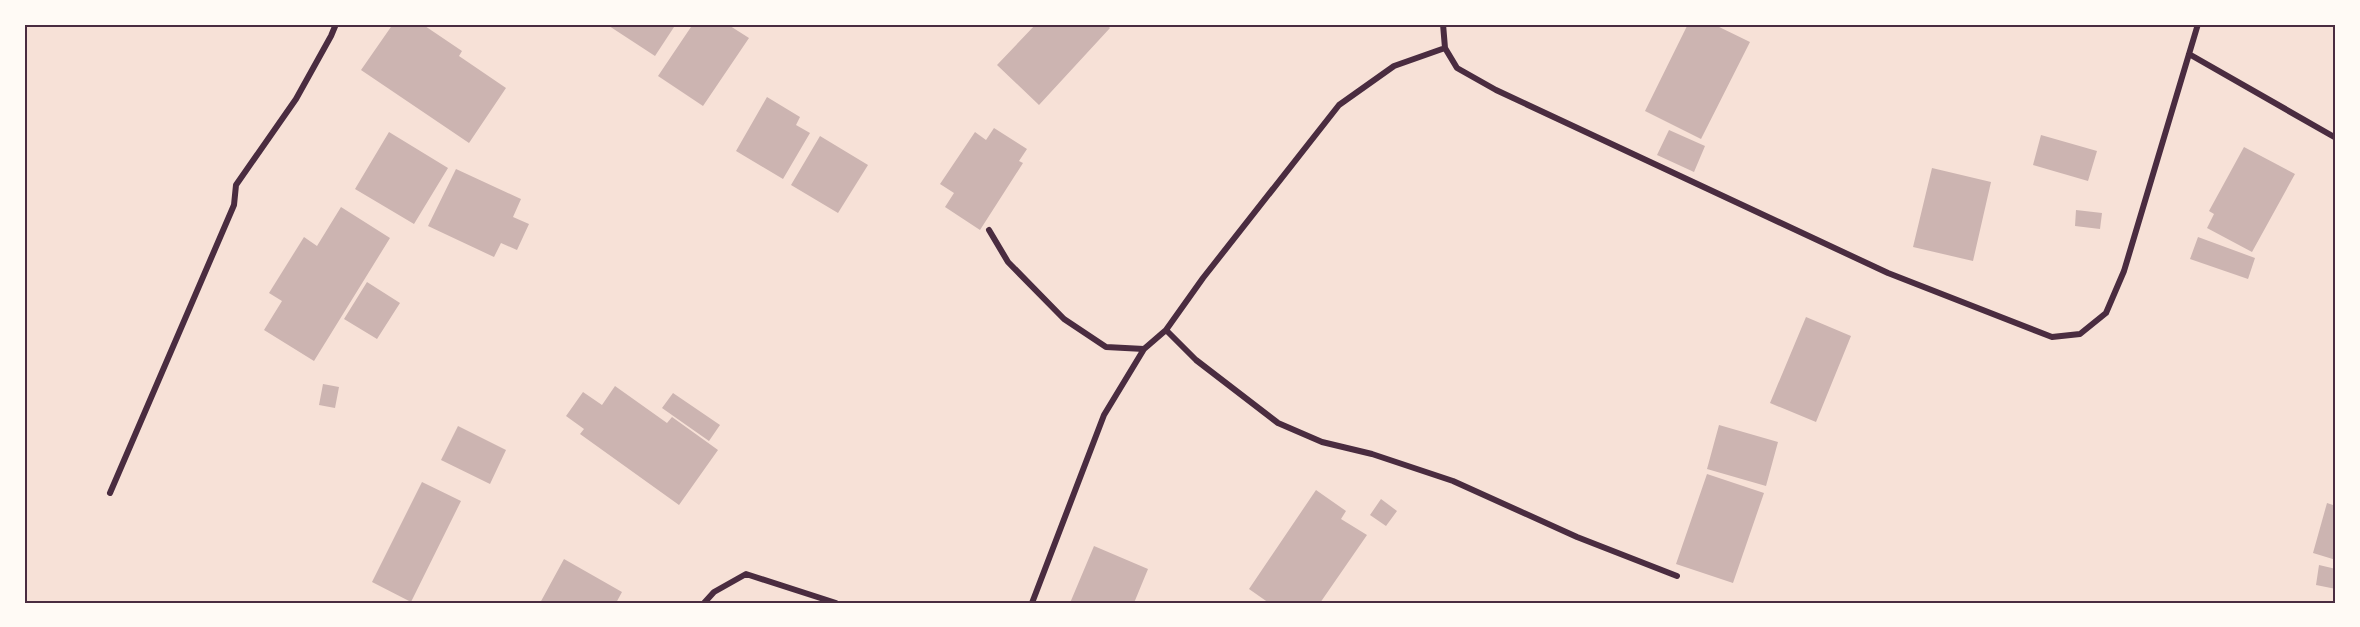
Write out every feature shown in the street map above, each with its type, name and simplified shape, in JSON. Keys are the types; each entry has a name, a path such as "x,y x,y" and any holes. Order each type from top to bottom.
{"street":[{"path":"110,493 234,205 237,185 296,99 336,24"},
{"path":"1443,24 1446,48 1457,68 1496,90 1888,273 2052,336 2080,334 2106,314 2124,271 2198,24"},
{"path":"1032,603 1104,415 1144,349 1166,330 1203,278 1339,105 1394,66 1446,48"},
{"path":"2189,54 2336,138"},
{"path":"989,230 1008,262 1064,319 1106,348 1144,349"},
{"path":"1166,330 1196,360 1278,423 1322,442 1372,454 1453,481 1577,537 1677,576"},
{"path":"704,603 714,592 746,574 836,603"}],"building":[{"path":"393,24 422,24 462,51 459,56 506,88 469,143 361,70"},
{"path":"606,24 676,24 655,56"},
{"path":"693,24 727,24 749,38 703,106 658,76"},
{"path":"1036,24 1106,24 1110,28 1039,105 997,65"},
{"path":"1688,24 1713,24 1750,42 1701,139 1645,111"},
{"path":"767,97 800,117 796,125 810,133 783,179 736,151"},
{"path":"994,128 1027,149 1019,161 1023,163 980,230 945,207 954,193 940,184 975,132 986,140"},
{"path":"1669,130 1705,146 1694,172 1657,155"},
{"path":"389,132 448,168 414,224 355,189"},
{"path":"2041,135 2097,151 2088,181 2033,165"},
{"path":"820,136 868,165 838,213 791,185"},
{"path":"2244,147 2295,174 2252,252 2207,228 2214,214 2209,211"},
{"path":"1932,168 1991,182 1973,261 1913,247"},
{"path":"456,169 521,199 513,217 529,224 517,250 501,243 494,257 428,226"},
{"path":"341,207 390,238 314,361 264,330 282,301 269,293 304,237 317,246"},
{"path":"2076,210 2102,213 2100,229 2075,226"},
{"path":"2198,237 2255,258 2248,279 2190,259"},
{"path":"367,282 400,303 377,339 344,319"},
{"path":"1806,317 1851,336 1816,422 1770,403"},
{"path":"323,384 339,387 335,408 319,405"},
{"path":"615,386 667,423 672,417 718,450 679,505 580,434 584,429 566,416 583,392 602,405"},
{"path":"673,393 720,425 709,441 662,408"},
{"path":"1719,425 1778,442 1766,486 1707,469"},
{"path":"458,426 506,450 490,484 441,460"},
{"path":"1707,474 1764,493 1733,583 1676,564"},
{"path":"422,482 461,501 411,602 372,582"},
{"path":"1316,490 1346,511 1341,519 1367,535 1320,603 1269,603 1249,589"},
{"path":"1381,499 1397,511 1386,526 1370,515"},
{"path":"2327,503 2336,506 2336,560 2313,553"},
{"path":"1094,546 1148,569 1134,603 1070,603"},
{"path":"564,559 622,592 616,603 540,603"},
{"path":"2319,565 2336,569 2336,589 2316,585"}]}
